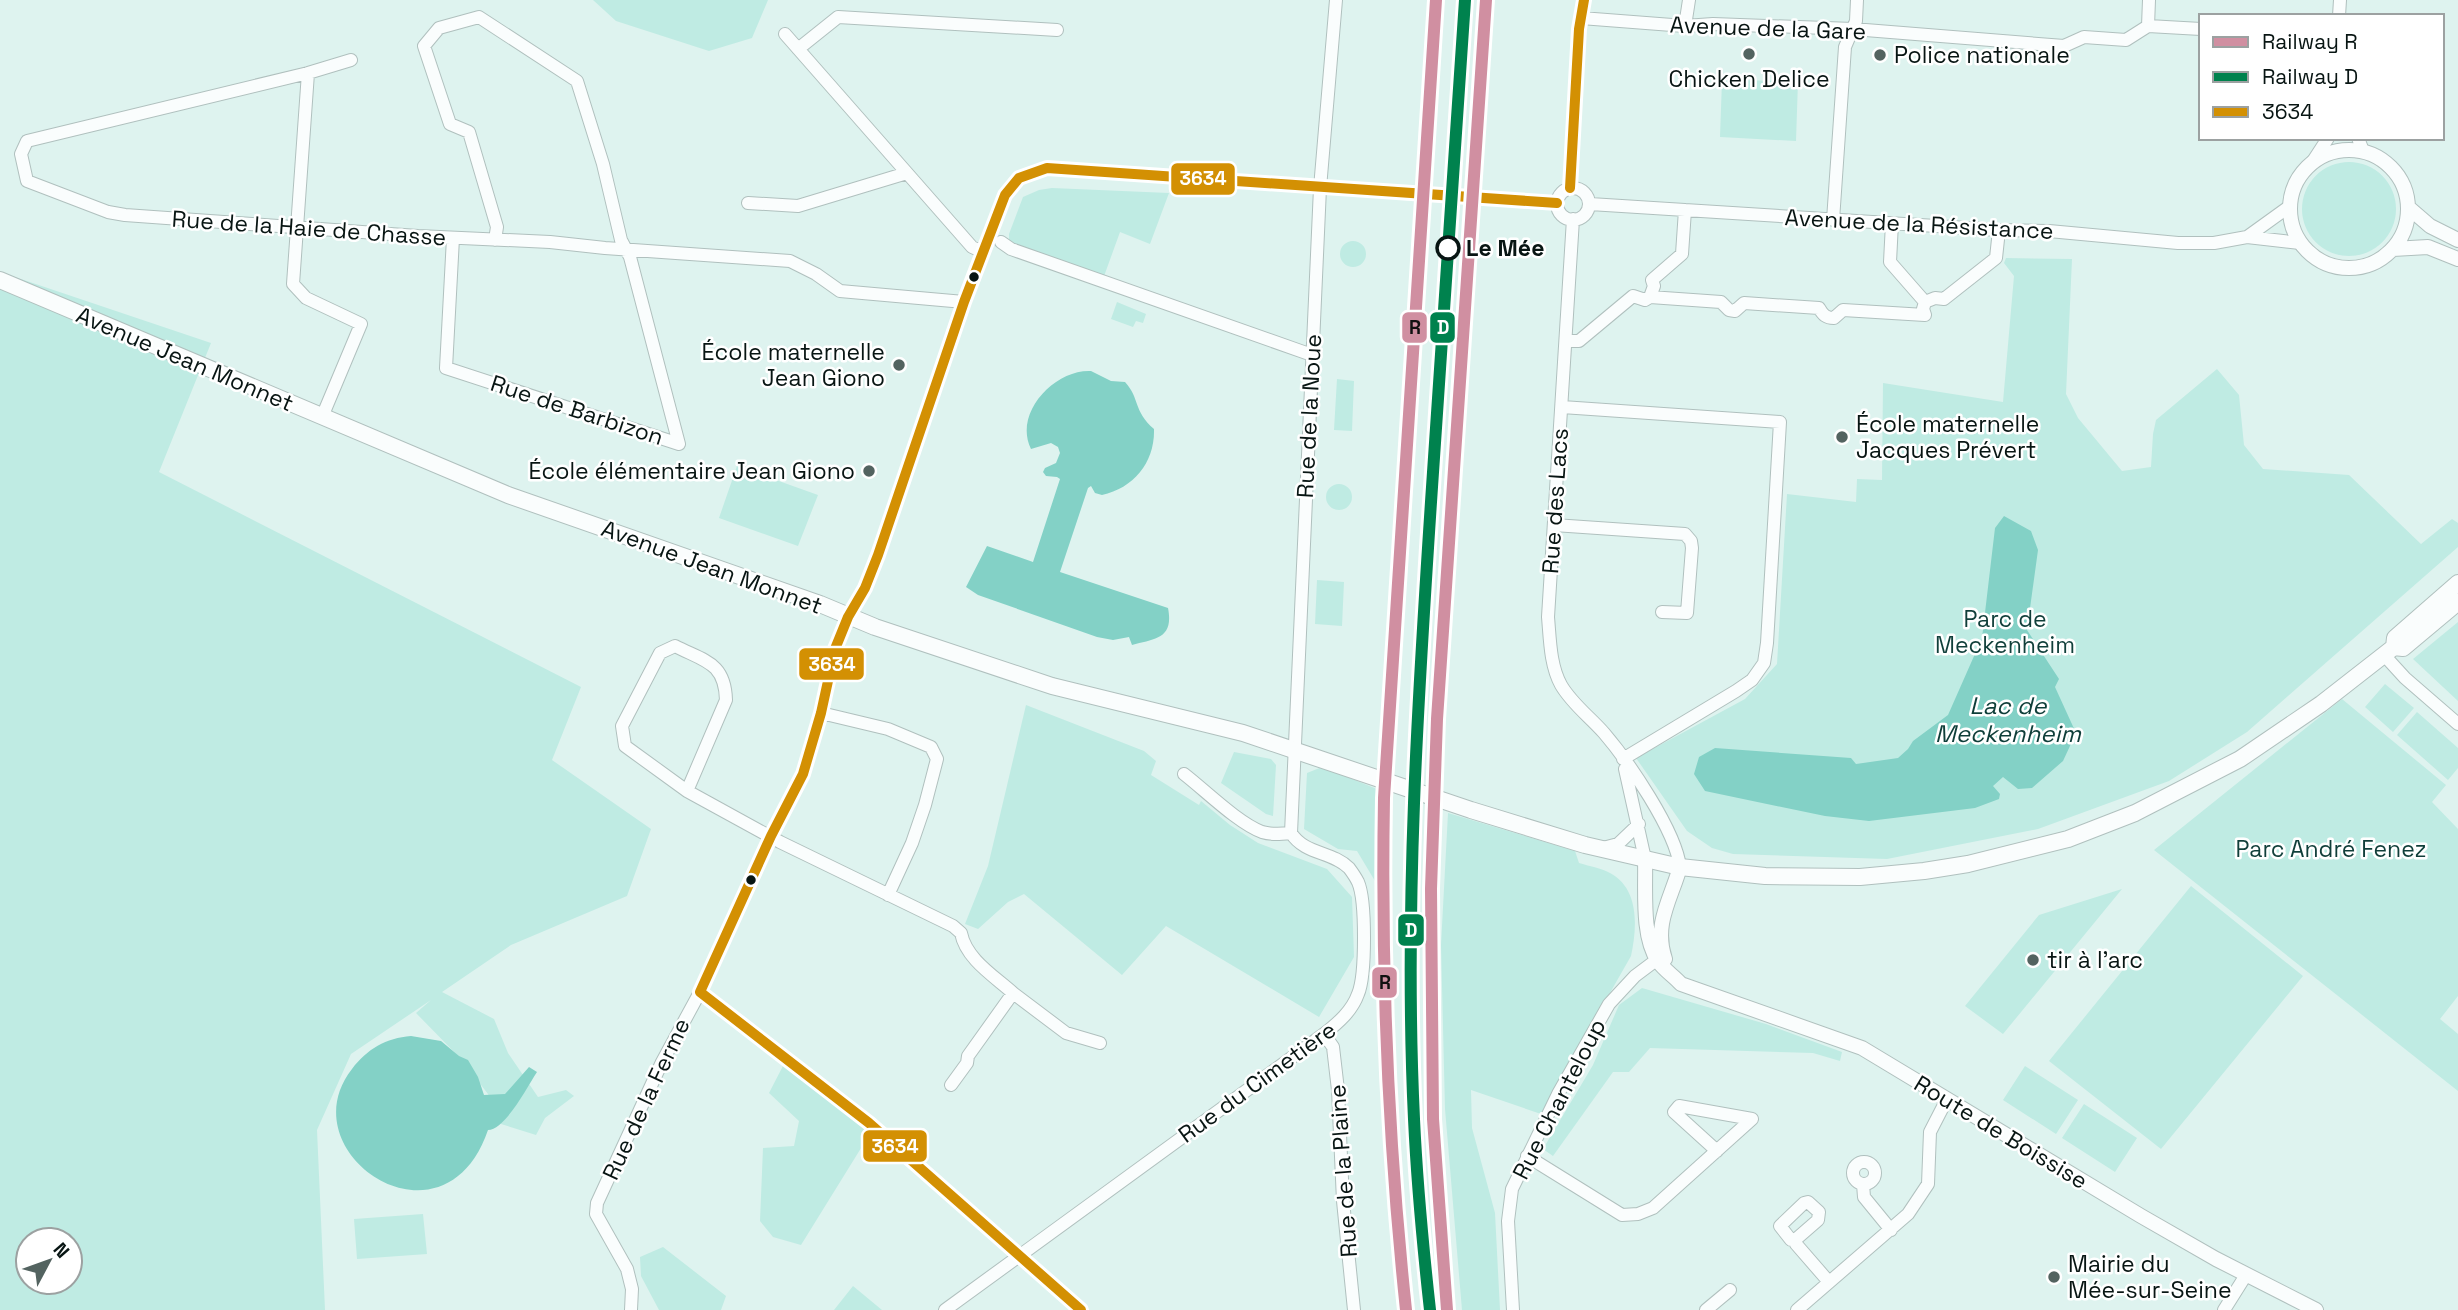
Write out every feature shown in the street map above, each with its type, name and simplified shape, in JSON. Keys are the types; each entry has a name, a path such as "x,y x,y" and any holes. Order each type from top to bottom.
{"main road":[{"name":"Avenue Jean Monnet","path":"0,280 508,495 820,604 848,617 1052,687 1243,733 1471,810 1600,849 1680,867 1765,876 1860,877 1968,864 2068,839 2135,813 2240,759 2321,704 2389,651"},
{"path":"2389,651 2395,638 2458,583"},
{"path":"2389,651 2403,648 2458,603"}],"street":[{"name":"Rue de la Noue","path":"1291,833 1320,188 1336,0"},
{"path":"1570,188 1584,0"},
{"path":"1685,26 1689,0"},
{"path":"1833,220 1845,47 1856,20 1857,0"},
{"path":"2148,26 2149,0"},
{"path":"495,240 497,227 470,132 450,124 424,46 439,28 479,17 577,81 603,164 621,240 627,249"},
{"path":"798,49 838,17 1057,30"},
{"name":"Avenue de la Gare","path":"1581,18 1685,26 1713,24 1853,29 2064,46 2084,37 2126,40 2148,26 2199,29"},
{"path":"785,34 972,247 983,252"},
{"name":"Rue de la Haie de Chasse","path":"351,60 308,73 27,141 21,154 27,181 108,212 790,261 840,291 964,302"},
{"path":"308,73 293,284 306,298 361,324 322,417"},
{"path":"2314,162 2327,140"},
{"path":"2361,145 2395,172 2405,188 2407,222 2393,249 2379,260 2361,267 2343,268 2325,263 2300,243 2291,222 2290,206 2293,189 2304,169 2329,153 2361,145"},
{"name":"Rue de la Ferme","path":"631,1310 632,1289 627,1269 596,1214 597,1203 662,1062 701,992 771,836 803,774 821,713 835,649 848,617 865,589 878,555 964,302 1005,195 1019,178 1047,168 1557,203"},
{"path":"748,203 798,206 907,173"},
{"path":"1570,188 1584,192 1590,204 1586,214 1573,219 1564,217 1557,203 1561,193 1570,188"},
{"name":"Avenue de la Résistance","path":"1590,204 2049,231 2178,243 2214,243 2247,237 2300,243"},
{"name":"Avenue de la Résistance","path":"2247,237 2290,206"},
{"path":"2408,207 2430,226 2458,240"},
{"path":"1650,297 1654,286 1652,280 1682,254 1685,209"},
{"name":"Rue des Lacs","path":"1573,219 1548,617 1552,660 1560,684 1606,736 1665,824 1678,854 1680,867"},
{"path":"1892,223 1889,254 1891,262 1925,308"},
{"path":"1566,341 1579,341 1633,296 1644,300 1650,297 1721,302 1729,310 1735,311 1744,303 1819,308 1822,314 1830,318 1835,318 1843,310 1925,308 1935,298 1944,299 1996,258 1999,230"},
{"name":"Rue de Barbizon","path":"453,238 446,368 679,444 627,249"},
{"path":"1001,242 1011,249 1312,355"},
{"path":"2393,249 2428,247 2458,258"},
{"path":"1562,407 1780,422 1764,663 1752,680 1736,691 1623,759"},
{"path":"1554,525 1685,534 1691,541 1692,548 1688,613 1662,611"},
{"path":"687,791 726,700 726,685 717,667 674,646 660,653 622,726 625,746 687,791 771,836 953,926 961,933 970,955 1013,992 1066,1033 1100,1043"},
{"path":"2389,651 2405,678 2458,724"},
{"path":"821,713 888,729 931,747 937,760 912,843 888,895"},
{"name":"Rue des Lacs","path":"1623,759 1645,859"},
{"name":"Rue du Cimetière","path":"945,1310 1324,1034 1341,1020 1359,992 1364,975 1361,896 1358,881 1349,868 1337,859 1313,852 1296,841 1291,833 1261,831 1231,812 1184,774"},
{"path":"1600,849 1618,844 1639,824"},
{"name":"Route de Boissise","path":"1645,859 1646,915 1660,957 1681,984 1862,1048 2141,1216 2246,1275 2316,1310"},
{"name":"Route de Boissise","path":"1660,957 1660,926 1680,867"},
{"name":"Rue Chanteloup","path":"1513,1310 1508,1221 1513,1189 1570,1072 1609,1004 1635,976 1660,957"},
{"path":"701,992 869,1123 1081,1310"},
{"path":"951,1085 1013,992"},
{"name":"Rue de la Plaine","path":"1324,1034 1333,1047 1338,1090 1343,1201 1354,1310"},
{"path":"1797,1310 1908,1214 1928,1184 1930,1132 1947,1099"},
{"path":"1527,1156 1622,1215 1638,1214 1653,1208 1717,1151 1752,1119 1679,1106 1674,1112 1717,1151"},
{"path":"1863,1184 1864,1197 1891,1230"},
{"path":"1795,1240 1829,1282"},
{"path":"2224,1310 2246,1275"},
{"path":"1706,1310 1730,1290"}],"green space":[{"path":"593,0 768,0 752,38 709,51 616,21"},
{"path":"1722,80 1798,81 1796,141 1720,137"},
{"path":"2349,162 2367,166 2382,176 2392,191 2396,209 2392,227 2382,242 2367,252 2349,256 2331,252 2316,242 2306,227 2302,209 2306,191 2316,176 2331,166"},
{"path":"1052,188 1169,193 1150,244 1120,232 1103,279 1009,244 1009,234 1023,197"},
{"path":"1353,241 1362,245 1366,254 1362,263 1353,267 1344,263 1340,254 1344,245"},
{"name":"Parc de Meckenheim","path":"2006,258 2072,259 2066,394 2078,418 2122,471 2151,467 2156,420 2217,369 2239,395 2244,445 2263,469 2349,475 2421,544 2452,519 2458,523 2458,547 2247,732 2169,781 2038,829 1887,859 1733,854 1712,848 1687,831 1636,758 1745,699 1777,664 1787,494 1856,502 1857,479 1882,480 1883,383 2003,402 2014,276 2004,263"},
{"path":"0,272 211,343 159,472 581,687 552,760 651,829 627,896 511,945 442,992 494,1019 508,1053 538,1097 566,1090 574,1096 545,1118 536,1135 501,1124 488,1094 461,1059 416,1013 431,1000 351,1054 317,1130 325,1310 0,1310"},
{"path":"1117,302 1146,314 1143,323 1136,321 1133,327 1111,319"},
{"path":"1337,379 1354,381 1352,431 1334,430"},
{"path":"737,466 818,495 798,546 719,518"},
{"path":"1339,484 1348,488 1352,497 1348,506 1339,510 1330,506 1326,497 1330,488"},
{"path":"1317,580 1344,582 1342,626 1315,624"},
{"path":"2458,622 2458,701 2413,659"},
{"path":"2385,684 2414,708 2393,732 2365,707"},
{"name":"Parc André Fenez","path":"2342,699 2446,785 2432,802 2458,829 2458,996 2440,1019 2458,1034 2458,1091 2154,850"},
{"path":"1026,705 1144,751 1156,761 1151,775 1199,805 1201,801 1230,825 1258,843 1327,869 1352,897 1354,957 1319,1017 1166,926 1122,975 1024,894 1008,902 978,929 965,924 988,866"},
{"path":"2417,712 2458,748 2458,768 2448,780 2397,735"},
{"path":"1234,752 1271,759 1276,765 1273,816 1221,783"},
{"path":"1322,767 1377,789 1375,881 1357,851 1338,849 1304,829 1307,773"},
{"path":"1448,813 1575,851 1579,863 1606,871 1620,880 1627,889 1634,910 1631,956 1541,1114 1471,1090 1472,1128 1495,1213 1500,1310 1462,1310 1445,1109 1441,945"},
{"path":"2191,886 2303,976 2161,1149 2049,1061"},
{"name":"tir à l'arc","path":"2122,889 2003,1034 1965,1006 2039,915"},
{"path":"1642,988 1766,1024 1842,1052 1840,1061 1813,1053 1650,1048 1629,1072 1613,1072 1553,1156 1543,1149 1593,1065 1619,1005"},
{"path":"784,1064 871,1132 801,1245 773,1237 760,1221 763,1148 794,1146 799,1121 769,1093"},
{"path":"2025,1066 2078,1100 2056,1134 2003,1100"},
{"path":"2084,1104 2137,1138 2115,1172 2062,1138"},
{"path":"423,1214 427,1254 357,1259 354,1219"},
{"path":"663,1247 726,1296 721,1310 659,1310 641,1276 640,1257"},
{"path":"853,1286 882,1310 834,1310"}],"water":[{"path":"1091,371 1111,381 1125,382 1143,416 1154,429 1153,441 1146,463 1133,480 1102,495 1095,493 1091,486 1088,488 1060,572 1168,608 1168,626 1165,632 1155,639 1132,645 1129,637 1113,640 1097,637 978,595 966,587 987,546 1033,562 1060,479 1046,476 1043,472 1045,468 1056,463 1060,453 1058,447 1051,443 1031,449 1027,435 1028,421 1033,408 1051,385 1077,372"},
{"name":"Lac de Meckenheim","path":"2004,516 2031,531 2038,550 2027,630 2059,679 2055,687 2076,733 2063,761 2032,788 2018,789 2003,777 1993,786 2000,794 1999,799 1975,808 1869,821 1825,816 1705,791 1694,774 1699,757 1715,748 1851,758 1856,764 1898,758 1913,741 1948,715 1982,638 1995,528"},
{"path":"411,1036 441,1041 468,1060 484,1095 505,1094 529,1067 537,1072 509,1115 495,1128 488,1130 467,1168 439,1187 408,1190 379,1179 354,1159 339,1132 337,1101 352,1069 364,1056 385,1042"}],"rail line":[{"name":"R","path":"1406,1310 1387,1054 1384,798 1436,0"},
{"name":"D","path":"1430,1310 1420,1215 1411,1040 1414,803 1465,0"},
{"name":"R","path":"1447,1310 1433,1119 1431,889 1437,719 1486,0"}],"transit line":[{"name":"3634","path":"1570,188 1579,29 1584,0"},
{"name":"3634","path":"700,992 771,836 803,774 821,713 835,649 878,555 964,302 1005,195 1019,178 1047,168 1557,203"},
{"name":"3634","path":"700,992 869,1123 1081,1310"}],"place":[{"name":"Chicken Delice","path":"1749,54"},
{"name":"Police nationale","path":"1880,55"},
{"name":"Le Mée","path":"1448,248"},
{"name":"École maternelle Jean Giono","path":"899,365"},
{"name":"École maternelle Jacques Prévert","path":"1842,437"},
{"name":"École élémentaire Jean Giono","path":"869,471"},
{"name":"tir à l'arc","path":"2033,960"},
{"name":"Mairie du Mée-sur-Seine","path":"2054,1277"}]}
